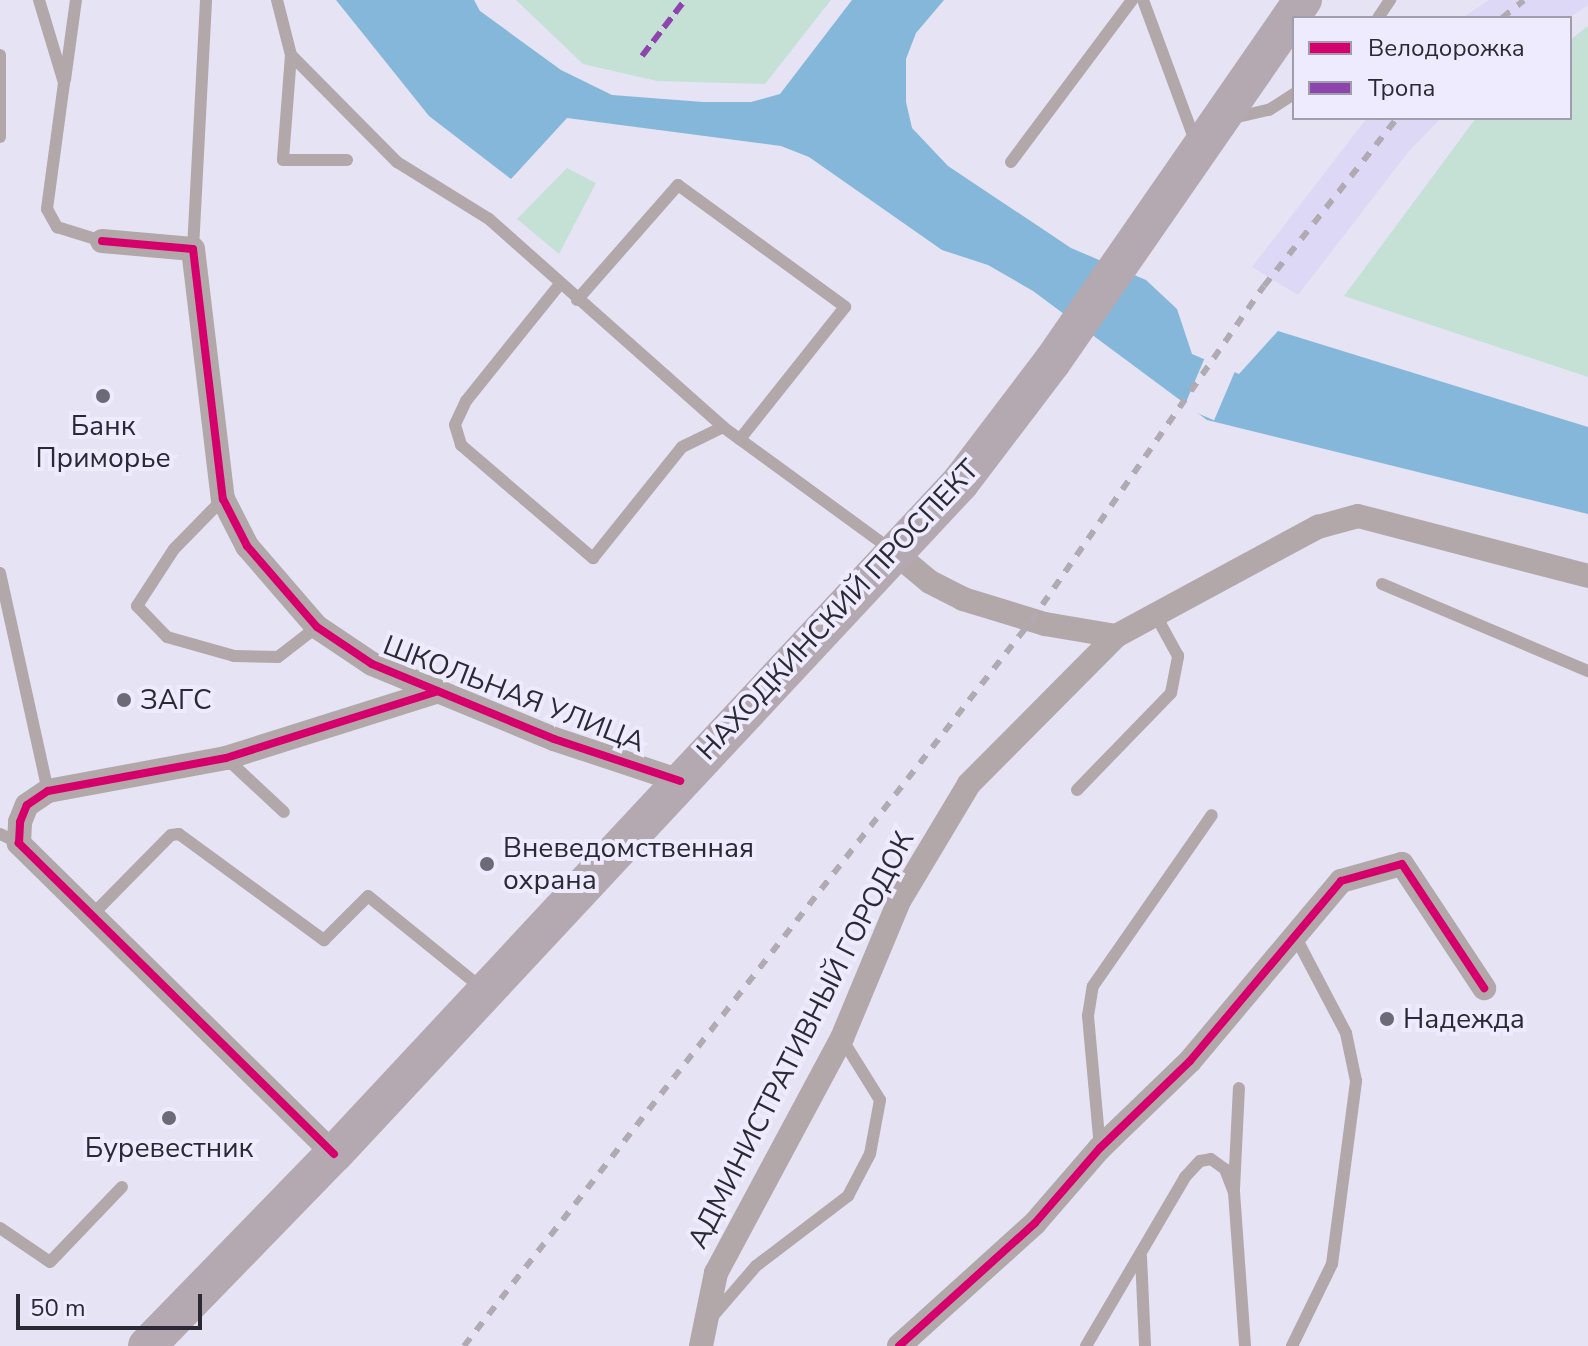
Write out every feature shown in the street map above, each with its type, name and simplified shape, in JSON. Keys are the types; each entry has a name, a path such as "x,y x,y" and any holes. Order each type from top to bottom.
{"main road":[{"name":"НАХОДКИНСКИЙ ПРОСПЕКТ","path":"147,1346 334,1154 968,473 1052,362 1206,134 1303,0"}],"street":[{"path":"102,241 193,249"},
{"name":"ШКОЛЬНАЯ УЛИЦА","path":"193,249 223,499 247,546 317,627 372,664 680,781"},
{"name":"АДМИНИСТРАТИВНЫЙ ГОРОДОК","path":"704,1334 716,1273 842,1038 899,901 969,784 1116,636 1318,527 1358,516 1588,576"},
{"path":"895,553 930,582 967,600 1045,624 1116,636"},
{"path":"334,1154 10,838 27,805 48,791 226,758 438,691"},
{"path":"899,1346 1035,1223 1100,1148 1190,1061 1341,881 1402,864 1484,988"}],"lane":[{"path":"39,0 64,83"},
{"path":"76,0 47,209 57,227 102,241"},
{"path":"193,249 206,0"},
{"path":"277,0 291,55 283,160 347,160"},
{"path":"1011,162 1132,0"},
{"path":"1143,0 1206,134 1269,110 1292,95"},
{"path":"0,55 0,137"},
{"path":"291,55 397,162 489,219 723,427 895,553"},
{"path":"577,300 678,185 845,307 740,439"},
{"path":"560,284 466,401 455,425 461,445 593,558 682,447 723,427"},
{"path":"223,499 174,549 137,606 167,637 234,656 278,657 317,627"},
{"path":"0,573 48,791"},
{"path":"1382,584 1588,671"},
{"path":"1077,790 1171,693 1178,656 1155,614"},
{"path":"226,758 284,812"},
{"path":"1100,1148 1088,1016 1093,986 1212,815"},
{"path":"92,915 171,835 179,834 324,940 368,896 485,991"},
{"path":"1292,1346 1332,1264 1356,1081 1346,1033 1294,934"},
{"path":"704,1334 756,1266 848,1196 870,1154 880,1100 842,1038"},
{"path":"1239,1088 1234,1192 1245,1346"},
{"path":"1086,1346 1200,1161 1211,1159 1225,1169 1234,1192"},
{"path":"0,1228 50,1262 122,1187"},
{"path":"1141,1257 1145,1346"}],"shaded area":[{"path":"1489,0 1588,0 1588,5 1572,16 1465,16"},
{"path":"1365,120 1439,120 1409,151 1298,295 1252,267"}],"green space":[{"path":"516,0 831,0 765,84 657,81 583,64"},
{"path":"1588,26 1588,377 1344,296 1475,120 1572,120 1572,38"},
{"path":"567,168 596,183 559,254 517,219"}],"water":[{"path":"336,0 474,0 480,11 561,70 612,95 703,102 751,102 780,94 852,0 944,0 916,33 906,59 906,102 912,128 948,166 1071,248 1146,280 1177,309 1192,354 1239,374 1278,331 1588,427 1588,514 1207,420 1033,291 988,265 942,250 809,157 781,146 567,118 511,179 429,116"}],"pier":[{"path":"1206,355 1236,368 1214,420 1184,407"}],"railway":[{"path":"1504,16 1524,0"},
{"path":"464,1346 1031,621 1264,286 1395,120"}],"marked path":[{"path":"642,56 685,0"}],"cycle path":[{"path":"102,241 193,249 223,499 247,546 317,627 372,664 554,739 680,781"},
{"path":"334,1154 19,843 20,822 27,805 48,791 226,758 438,691"},
{"path":"899,1346 1035,1223 1100,1148 1190,1061 1341,881 1402,864 1484,988"}],"place":[{"name":"Банк Приморье","path":"103,396"},
{"name":"ЗАГС","path":"124,700"},
{"name":"Вневедомственная охрана","path":"487,864"},
{"name":"Надежда","path":"1387,1019"},
{"name":"Буревестник","path":"169,1118"}]}
